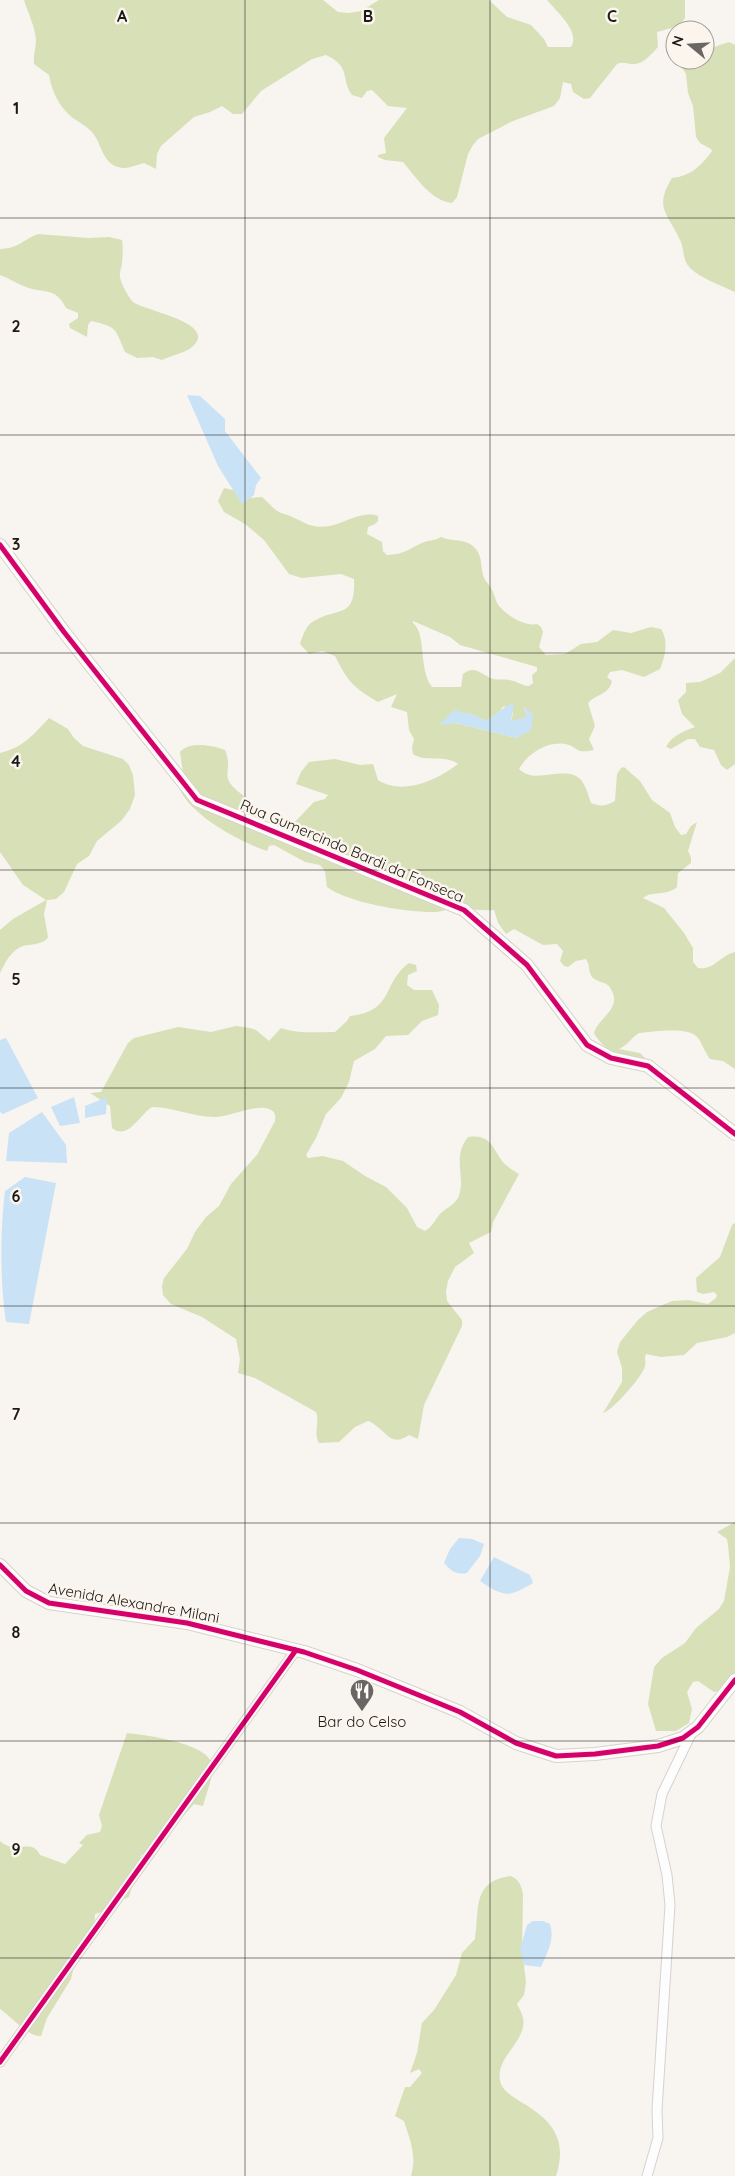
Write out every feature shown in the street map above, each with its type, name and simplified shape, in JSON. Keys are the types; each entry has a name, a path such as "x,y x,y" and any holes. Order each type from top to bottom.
{"street":[{"name":"Rua Gumercindo Bardi da Fonseca","path":"0,545 64,632 197,800 464,910 527,966 587,1045 611,1058 648,1066 735,1134"},
{"name":"Avenida Alexandre Milani","path":"0,1565 26,1591 49,1603 187,1623 296,1650 374,1677 460,1712 529,1748 556,1756 595,1754 658,1746 677,1740 698,1727 735,1680"},
{"path":"0,2062 212,1764 296,1650"},
{"path":"647,2176 658,2138 657,2110 670,1905 667,1874 656,1826 662,1794 692,1732"}],"green space":[{"path":"24,0 323,0 338,12 349,13 361,11 379,0 489,0 507,17 531,25 544,39 548,47 571,47 573,35 570,28 547,0 685,0 685,18 684,20 665,20 665,30 657,32 658,47 638,64 617,64 590,98 584,99 573,92 571,84 563,82 560,98 554,106 513,121 478,139 468,154 457,197 452,203 437,198 431,193 403,162 385,160 378,157 378,155 386,153 384,138 407,108 388,106 372,90 367,91 362,98 352,95 342,68 334,59 326,55 312,59 261,91 242,114 233,114 222,106 194,117 161,146 157,154 156,169 144,163 131,167 118,167 108,161 91,131 68,114 54,93 49,75 34,64 36,43 33,25"},
{"path":"729,42 735,45 735,292 706,279 690,268 685,259 681,242 663,204 666,189 672,178 690,173 712,151 700,143 696,137 693,106 688,93 686,74 684,70 715,70 715,47"},
{"path":"38,234 89,238 109,237 122,240 123,257 120,277 130,299 138,305 187,324 195,330 198,338 193,346 162,360 153,357 137,358 125,352 117,333 111,327 91,321 88,325 87,337 70,328 69,324 78,318 78,313 66,308 58,296 26,287 0,275 0,249 17,245"},
{"path":"224,488 233,490 247,498 262,497 280,513 317,527 330,526 366,515 378,516 378,521 368,527 367,534 382,542 383,551 387,555 402,553 422,543 441,537 467,542 479,554 484,577 500,607 521,622 537,624 541,627 543,632 539,647 546,655 565,654 581,644 597,642 613,630 631,633 651,627 661,629 666,644 660,669 644,677 622,670 610,672 607,677 612,681 608,689 588,703 595,726 589,739 594,750 580,751 565,744 551,745 532,754 519,769 525,773 539,776 569,774 576,776 584,784 591,803 606,805 615,801 617,774 624,767 640,781 652,800 670,813 675,827 681,835 686,834 691,826 697,822 688,851 691,863 678,873 677,887 668,892 651,894 643,898 664,908 684,933 693,948 693,962 698,968 713,965 725,956 735,952 735,1069 723,1061 710,1059 698,1038 687,1032 661,1031 639,1033 619,1049 640,1053 647,1062 617,1054 604,1046 594,1033 613,1006 614,1000 609,986 592,977 586,959 576,961 568,967 564,966 560,961 563,951 557,944 543,945 514,929 506,934 498,923 494,910 450,909 436,912 411,911 379,906 349,898 327,887 325,871 320,865 305,862 274,845 269,846 267,851 249,844 211,822 189,803 174,778 183,773 180,752 189,746 195,745 225,750 228,764 228,779 235,789 244,796 244,820 286,831 314,802 325,799 328,795 296,784 301,772 309,762 335,759 360,765 373,764 378,780 388,785 398,786 420,784 440,776 458,764 447,759 424,758 413,754 414,739 409,730 407,712 391,707 397,694 378,702 352,683 335,656 322,651 309,654 300,644 305,631 311,623 348,607 354,592 354,579 341,574 302,578 289,574 264,540 245,524 224,512 218,501","holes":["413,621 450,637 460,645 537,667 537,671 532,675 533,683 526,686 512,681 493,679 478,671 471,670 463,674 461,687 432,687 425,671 420,635","504,706 513,713 511,722 527,717 524,708 533,714 517,738 455,723 439,724 471,714 486,721 498,713"]},
{"path":"735,658 735,764 727,770 721,765 714,750 700,747 695,739 688,739 671,749 666,747 674,737 695,727 682,714 678,700 686,692 686,683 700,682 720,673"},
{"path":"49,718 68,729 83,746 123,759 129,765 133,775 135,795 130,809 121,821 97,841 89,856 77,864 64,892 56,899 47,900 44,914 48,937 46,940 15,950 0,973 0,930 13,919 46,900 23,885 0,852 0,753 22,744"},
{"path":"409,963 416,965 417,971 408,975 407,985 414,990 432,990 439,1005 438,1015 422,1021 408,1035 386,1036 375,1049 354,1061 349,1082 341,1098 326,1114 316,1138 306,1155 308,1158 323,1156 343,1161 386,1187 407,1208 417,1227 425,1231 458,1198 461,1183 461,1153 468,1137 486,1140 505,1164 519,1174 493,1222 491,1232 469,1243 474,1253 455,1267 448,1281 447,1301 462,1320 462,1326 424,1405 418,1439 409,1435 402,1439 392,1439 368,1421 355,1427 339,1442 319,1443 317,1439 316,1412 255,1378 238,1373 240,1359 236,1339 202,1317 171,1304 163,1295 162,1286 164,1278 187,1249 195,1232 206,1217 219,1206 231,1184 257,1155 275,1121 274,1112 269,1109 256,1108 214,1117 152,1107 129,1129 118,1131 112,1128 110,1106 90,1093 101,1092 128,1043 134,1038 178,1027 211,1032 236,1026 250,1028 256,1030 269,1041 281,1028 301,1032 335,1032 350,1016 374,1009 381,1003 394,979"},
{"path":"735,1223 735,1333 727,1337 697,1343 684,1355 661,1357 646,1354 645,1366 639,1377 620,1400 603,1413 622,1382 622,1368 617,1352 620,1342 638,1320 647,1312 672,1301 688,1300 708,1304 716,1298 717,1295 714,1292 703,1294 697,1292 696,1278 720,1257 732,1225"},
{"path":"735,1522 735,1676 718,1691 714,1692 698,1681 693,1682 687,1692 692,1709 689,1723 676,1731 656,1731 648,1704 654,1667 662,1658 685,1643 696,1628 719,1609 724,1601 730,1567 728,1545 727,1539 717,1532"},
{"path":"127,1733 175,1741 188,1745 208,1757 212,1764 212,1774 208,1791 203,1806 194,1804 181,1818 168,1826 158,1846 141,1855 129,1897 95,1914 94,1931 79,1944 71,1979 47,2018 41,2036 36,2035 25,2030 0,2009 0,1841 12,1847 32,1847 40,1855 65,1864 83,1845 79,1843 87,1835 100,1832 102,1826 99,1815"},
{"path":"510,1876 519,1883 523,1894 522,1950 526,1982 524,1995 517,2004 523,2016 523,2027 516,2043 501,2066 501,2084 512,2096 541,2116 555,2132 560,2151 556,2176 411,2176 413,2155 410,2141 404,2121 395,2116 405,2087 410,2087 422,2073 419,2069 410,2073 417,2053 422,2023 434,2010 456,1975 462,1953 475,1939 478,1908 483,1891 489,1884 498,1879"}],"water":[{"path":"187,395 200,396 225,419 225,431 261,478 256,485 254,495 242,504 218,466"},
{"path":"514,703 511,721 527,717 524,707 533,714 531,730 517,738 455,723 439,725 454,710 471,714 486,721"},
{"path":"6,1038 38,1098 3,1114 0,1112 0,1040"},
{"path":"74,1097 80,1123 60,1126 51,1107"},
{"path":"107,1097 106,1114 85,1118 85,1106"},
{"path":"42,1112 66,1145 67,1163 6,1161 9,1133"},
{"path":"25,1177 56,1183 29,1324 6,1322 2,1274 5,1191"},
{"path":"459,1538 472,1539 484,1544 480,1556 467,1573 454,1572 444,1563 450,1549"},
{"path":"494,1557 530,1575 533,1583 518,1591 506,1594 480,1581"},
{"path":"533,1921 543,1921 550,1924 552,1936 550,1946 541,1967 524,1965 520,1949 527,1925"}],"cycle path":[{"path":"0,545 64,632 197,800 464,910 527,965 587,1045 611,1058 648,1066 735,1134"},
{"path":"0,1565 26,1591 49,1603 187,1623 304,1652 357,1670 460,1712 516,1743 556,1756 595,1754 658,1746 683,1738 698,1727 735,1680"},
{"path":"0,2062 296,1650"}],"place":[{"name":"Bar do Celso","path":"362,1712"}]}
